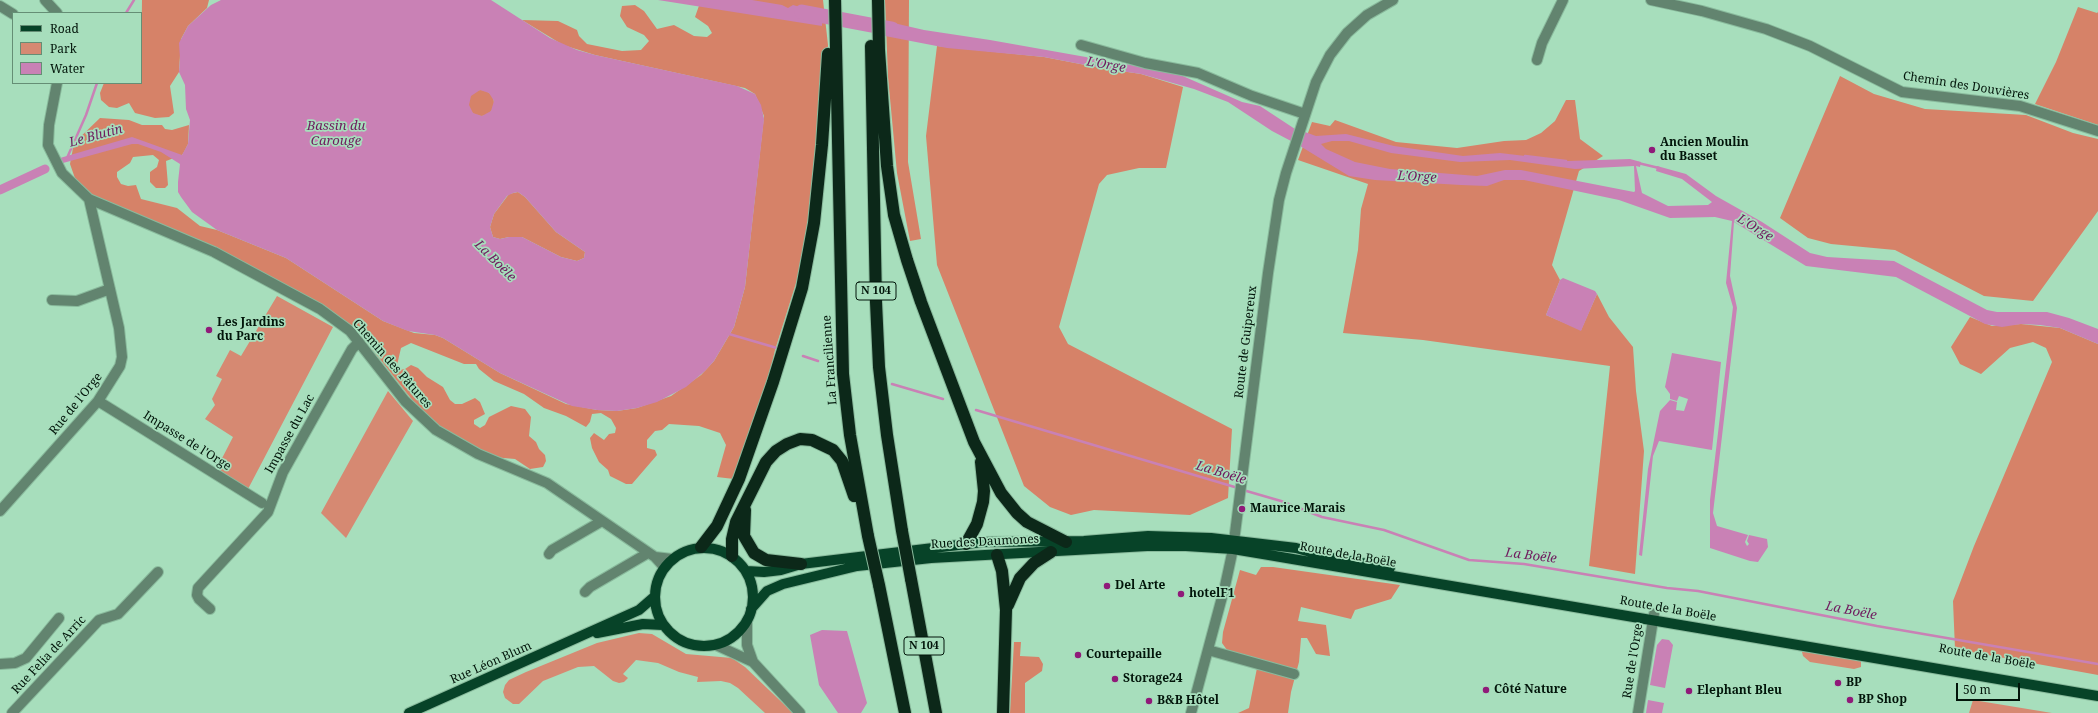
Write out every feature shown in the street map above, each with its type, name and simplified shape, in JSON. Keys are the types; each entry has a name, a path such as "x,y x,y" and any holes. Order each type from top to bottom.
{"highway":[{"name":"N 104","path":"871,0 875,16 879,367 887,435 902,531 936,713"},
{"path":"875,16 878,0"},
{"name":"La Francilienne","path":"835,2 843,374 850,435 868,536 905,713"},
{"path":"701,547 717,526 739,479 773,382 802,288 814,223 822,145 828,51 835,36"},
{"path":"875,50 887,166 894,214 921,302 980,457 1001,493 1017,513 1040,530 1066,542"},
{"path":"732,556 732,539 736,522 746,505 766,462 776,451 787,444 800,439 812,440 833,450 842,461 848,474 857,507 865,518"},
{"path":"966,544 977,524 983,502 984,491 980,457"},
{"path":"746,505 744,536 754,553 766,560 801,564"},
{"path":"1006,610 1020,578 1034,564 1051,552"},
{"path":"997,555 1002,571 1006,610 1003,713"}],"main road":[{"name":"Rue des Daumones","path":"746,571 764,572 782,570 801,564 983,542 1066,542 1148,536 1211,538 1233,545"},
{"path":"983,542 997,555"},
{"path":"954,557 966,544"},
{"name":"Rue des Daumones","path":"752,609 767,591 783,584 857,566 954,557 1147,546 1233,545"},
{"name":"Route de la Boële","path":"1233,545 1653,617 2098,696"},
{"path":"701,547 719,550 732,556 746,571 753,592 752,609 747,621 731,638 716,645 698,646 689,644 674,636 662,625 655,608 655,585 664,568 672,559 687,550 701,547"},
{"name":"Rue Léon Blum","path":"409,713 584,636 639,610 654,597"},
{"name":"Route de la Boële","path":"1653,617 2098,689"},
{"name":"Rue Léon Blum","path":"584,636 644,624 662,625"}],"street":[{"path":"45,0 56,12"},
{"name":"Route de Guipereux","path":"1191,713 1208,650 1233,545 1279,200 1300,128 1316,82 1330,55 1347,33 1367,15 1393,0"},
{"path":"1537,60 1542,43 1563,0"},
{"name":"Chemin des Douvières","path":"1651,0 1702,11 1773,32 1810,46 1902,92 2020,106 2098,131"},
{"path":"0,6 8,13"},
{"path":"1081,45 1145,63 1198,73 1252,96 1305,114"},
{"name":"Chemin des Pâtures","path":"57,84 48,135 48,145 56,164 89,199 214,252 278,285 320,309 350,331 405,401 436,430 478,454 547,483 652,555 664,568"},
{"name":"Rue de l'Orge","path":"0,511 98,402 116,375 122,357 119,328 89,199"},
{"path":"52,300 77,301 110,289"},
{"name":"Impasse du Lac","path":"210,609 199,599 198,588 268,512 283,472 352,349 359,342"},
{"name":"Impasse de l'Orge","path":"98,402 262,503"},
{"path":"549,554 552,550 602,521"},
{"path":"585,592 590,587 652,555"},
{"name":"Chemin des Pâtures","path":"652,555 672,559"},
{"name":"Rue Felia de Arric","path":"12,713 99,620 118,614 158,572"},
{"name":"Rue de l'Orge","path":"1638,713 1653,617"},
{"path":"0,664 14,663 26,658 59,618"},
{"path":"747,621 747,645 753,662"},
{"path":"716,645 753,662 800,713"},
{"path":"1208,650 1294,674"}],"green space":[{"path":"277,296 333,327 248,489 217,468 233,437 205,419 215,405 212,399 222,379 216,376 230,350 241,356"},
{"path":"388,391 413,421 346,538 321,513"},
{"path":"639,633 652,634 686,654 732,658 745,667 793,713 765,713 738,688 730,683 721,681 697,682 698,677 679,672 658,663 636,660 623,674 628,678 624,682 619,683 613,681 594,666 578,667 543,681 519,704 513,704 505,698 503,692 505,685 509,680 597,643"},
{"path":"1804,650 1861,659 1861,667 1854,669 1810,662 1803,656 1802,652"},
{"path":"1973,700 2052,713 1969,713"}],"shaded area":[{"path":"142,0 209,0 207,8 188,26 181,39 179,72 170,86 174,113 169,117 155,118 135,113 129,103 117,108 109,107 101,100 100,93 104,84 142,84"},
{"path":"701,0 823,0 828,45 825,121 820,168 812,178 817,187 807,248 775,350 769,376 734,479 717,477 726,445 720,433 699,426 669,424 662,430 655,431 647,440 647,448 655,450 657,455 632,484 626,484 610,476 608,470 599,462 592,448 590,438 594,433 604,440 609,434 615,433 616,428 611,419 601,413 592,414 590,422 586,427 566,416 544,408 524,394 494,381 479,369 476,364 464,364 411,343 401,348 397,365 399,370 405,369 411,365 418,368 427,377 443,387 450,400 455,404 462,404 475,398 480,402 485,414 474,420 474,424 480,428 485,425 489,417 511,406 525,409 531,417 529,436 536,442 539,449 545,455 546,461 543,467 530,469 515,459 492,457 442,429 420,410 369,345 344,320 280,282 96,200 77,184 70,164 74,143 100,118 129,120 142,125 162,125 165,129 172,130 189,125 188,144 184,152 182,155 166,161 168,185 165,188 156,188 150,182 150,172 157,167 159,160 153,155 133,157 130,163 117,172 117,177 121,184 128,186 136,185 141,199 177,208 200,226 217,230 286,258 383,321 414,333 435,335 443,338 500,373 566,404 597,410 617,411 637,408 671,396 701,375 714,361 734,327 745,287 764,116 755,94 745,88 595,55 563,45 522,20 558,21 577,30 579,36 587,44 622,51 641,50 649,41 644,35 627,27 620,16 622,6 635,5 644,11 657,29 674,25 694,36 707,37 712,33 708,26 695,17"},
{"path":"885,0 909,0 908,162 921,239 910,241 897,173 888,77"},
{"path":"2078,7 2097,13 2098,12 2098,125 2035,104 2056,62"},
{"path":"937,46 1044,57 1141,74 1183,87 1166,168 1139,168 1107,175 1099,184 1059,327 1068,344 1232,429 1228,498 1190,515 1094,510 1071,515 1050,507 1024,486 937,265 926,136"},
{"path":"1840,76 1874,94 1925,109 2026,115 2073,133 2098,139 2098,211 2033,301 1984,296 1895,250 1831,244 1808,238 1780,218"},
{"path":"481,90 490,94 494,103 490,112 481,116 472,112 468,103 472,94"},
{"path":"1566,100 1575,100 1580,139 1603,156 1579,171 1552,265 1560,280 1546,315 1581,330 1597,294 1609,317 1633,347 1636,391 1644,451 1635,574 1589,566 1610,366 1423,340 1343,333 1358,250 1361,209 1368,184 1298,160 1312,122 1330,126 1335,120 1396,142 1457,148 1504,141 1526,140 1541,133 1555,121"},
{"path":"518,192 525,197 556,232 585,252 584,258 577,261 561,257 522,237 500,239 493,237 490,227 494,214 509,194"},
{"path":"1970,317 1992,326 2021,324 2060,328 2098,344 2098,675 1955,649 1953,601 1974,546 2052,362 2046,348 2033,342 2010,348 1981,374 1960,364 1951,347"},
{"path":"1261,567 1273,567 1400,585 1391,599 1355,610 1351,619 1301,607 1298,621 1326,625 1330,656 1316,654 1307,638 1301,638 1299,662 1291,692 1288,713 1238,713 1249,708 1257,668 1227,650 1222,643 1223,632 1240,570 1256,575"},
{"path":"1014,642 1021,642 1020,656 1039,657 1043,664 1042,671 1025,683 1025,713 1010,713"}],"water":[{"name":"Bassin du Carouge","path":"221,0 491,0 550,38 577,50 737,86 755,94 761,105 764,119 745,287 734,327 714,361 705,371 686,387 657,402 637,408 617,411 597,410 572,406 500,373 443,338 435,335 408,331 383,321 286,258 217,230 192,212 181,197 178,192 180,164 161,152 138,144 132,144 63,163 60,158 132,137 182,155 188,144 190,120 186,109 185,85 179,72 179,43 188,26 211,5","holes":["480,90 489,93 494,101 491,111 482,116 473,113 469,105 471,96","518,192 525,197 556,232 585,252 584,258 577,261 561,257 522,237 500,239 493,237 490,227 494,214 507,196"]},
{"path":"658,0 752,0 782,5 788,8 793,5 822,13 822,26"},
{"path":"885,21 924,30 990,40 1176,73 1242,102 1260,106 1295,129 1291,141 1272,131 1228,102 1194,89 1141,74 1044,57 947,48 885,36"},
{"path":"1305,132 1316,136 1346,134 1394,146 1463,156 1500,153 1568,161 1630,159 1641,162 1640,167 1636,166 1642,193 1668,206 1708,205 1712,202 1682,179 1656,171 1657,166 1686,174 1716,196 1762,222 1810,253 1827,257 1894,261 1987,310 1997,312 2047,312 2069,318 2098,329 2098,344 2060,328 2021,324 2002,327 1985,324 1896,277 1806,266 1734,222 1730,276 1737,308 1713,513 1717,526 1748,535 1745,542 1747,546 1749,544 1747,541 1749,535 1767,539 1768,547 1758,562 1750,561 1710,548 1710,500 1733,307 1726,283 1732,221 1715,217 1670,218 1619,200 1524,180 1504,180 1487,186 1375,180 1349,176 1300,146","holes":["1332,141 1349,141 1391,153 1460,162 1510,160 1575,169 1634,166 1635,191 1521,170 1505,170 1477,176 1390,169 1355,162 1326,149 1321,144"]},
{"path":"1563,278 1595,291 1597,294 1581,331 1546,315 1560,280"},
{"path":"1672,353 1721,362 1712,450 1659,441 1653,456 1642,556 1639,555 1648,469 1660,411 1670,400 1677,402 1676,410 1684,411 1688,399 1679,396 1677,401 1670,399 1670,394 1665,387"},
{"path":"822,630 847,631 867,703 861,713 838,713 819,685 810,635"},
{"path":"1662,639 1669,640 1673,645 1665,688 1650,685 1657,645"},
{"path":"1648,700 1664,703 1662,713 1646,713"}],"waterway":[{"path":"127,12 134,0"},
{"name":"L'Orge","path":"802,12 892,29"},
{"path":"67,158 86,115 97,84"},
{"path":"1525,156 1566,161"},
{"path":"1638,163 1659,168"},
{"name":"Le Blutin","path":"0,190 45,169"},
{"name":"La Boële","path":"729,334 777,348"},
{"name":"La Boële","path":"803,356 818,361"},
{"name":"La Boële","path":"892,384 943,399"},
{"name":"La Boële","path":"976,410 1238,488"},
{"name":"La Boële","path":"1243,490 1281,501 1322,517 1384,530 1469,560 1524,564 1667,588 1698,591 1877,626 2098,664"}],"place":[{"name":"Ancien Moulin du Basset","path":"1652,150"},
{"name":"Les Jardins du Parc","path":"209,330"},
{"name":"Maurice Marais","path":"1242,509"},
{"name":"Del Arte","path":"1107,586"},
{"name":"hotelF1","path":"1181,594"},
{"name":"Courtepaille","path":"1078,655"},
{"name":"Storage24","path":"1115,679"},
{"name":"BP","path":"1838,683"},
{"name":"Côté Nature","path":"1486,690"},
{"name":"Elephant Bleu","path":"1689,691"},
{"name":"BP Shop","path":"1850,700"},
{"name":"B&B Hôtel","path":"1149,701"}]}
